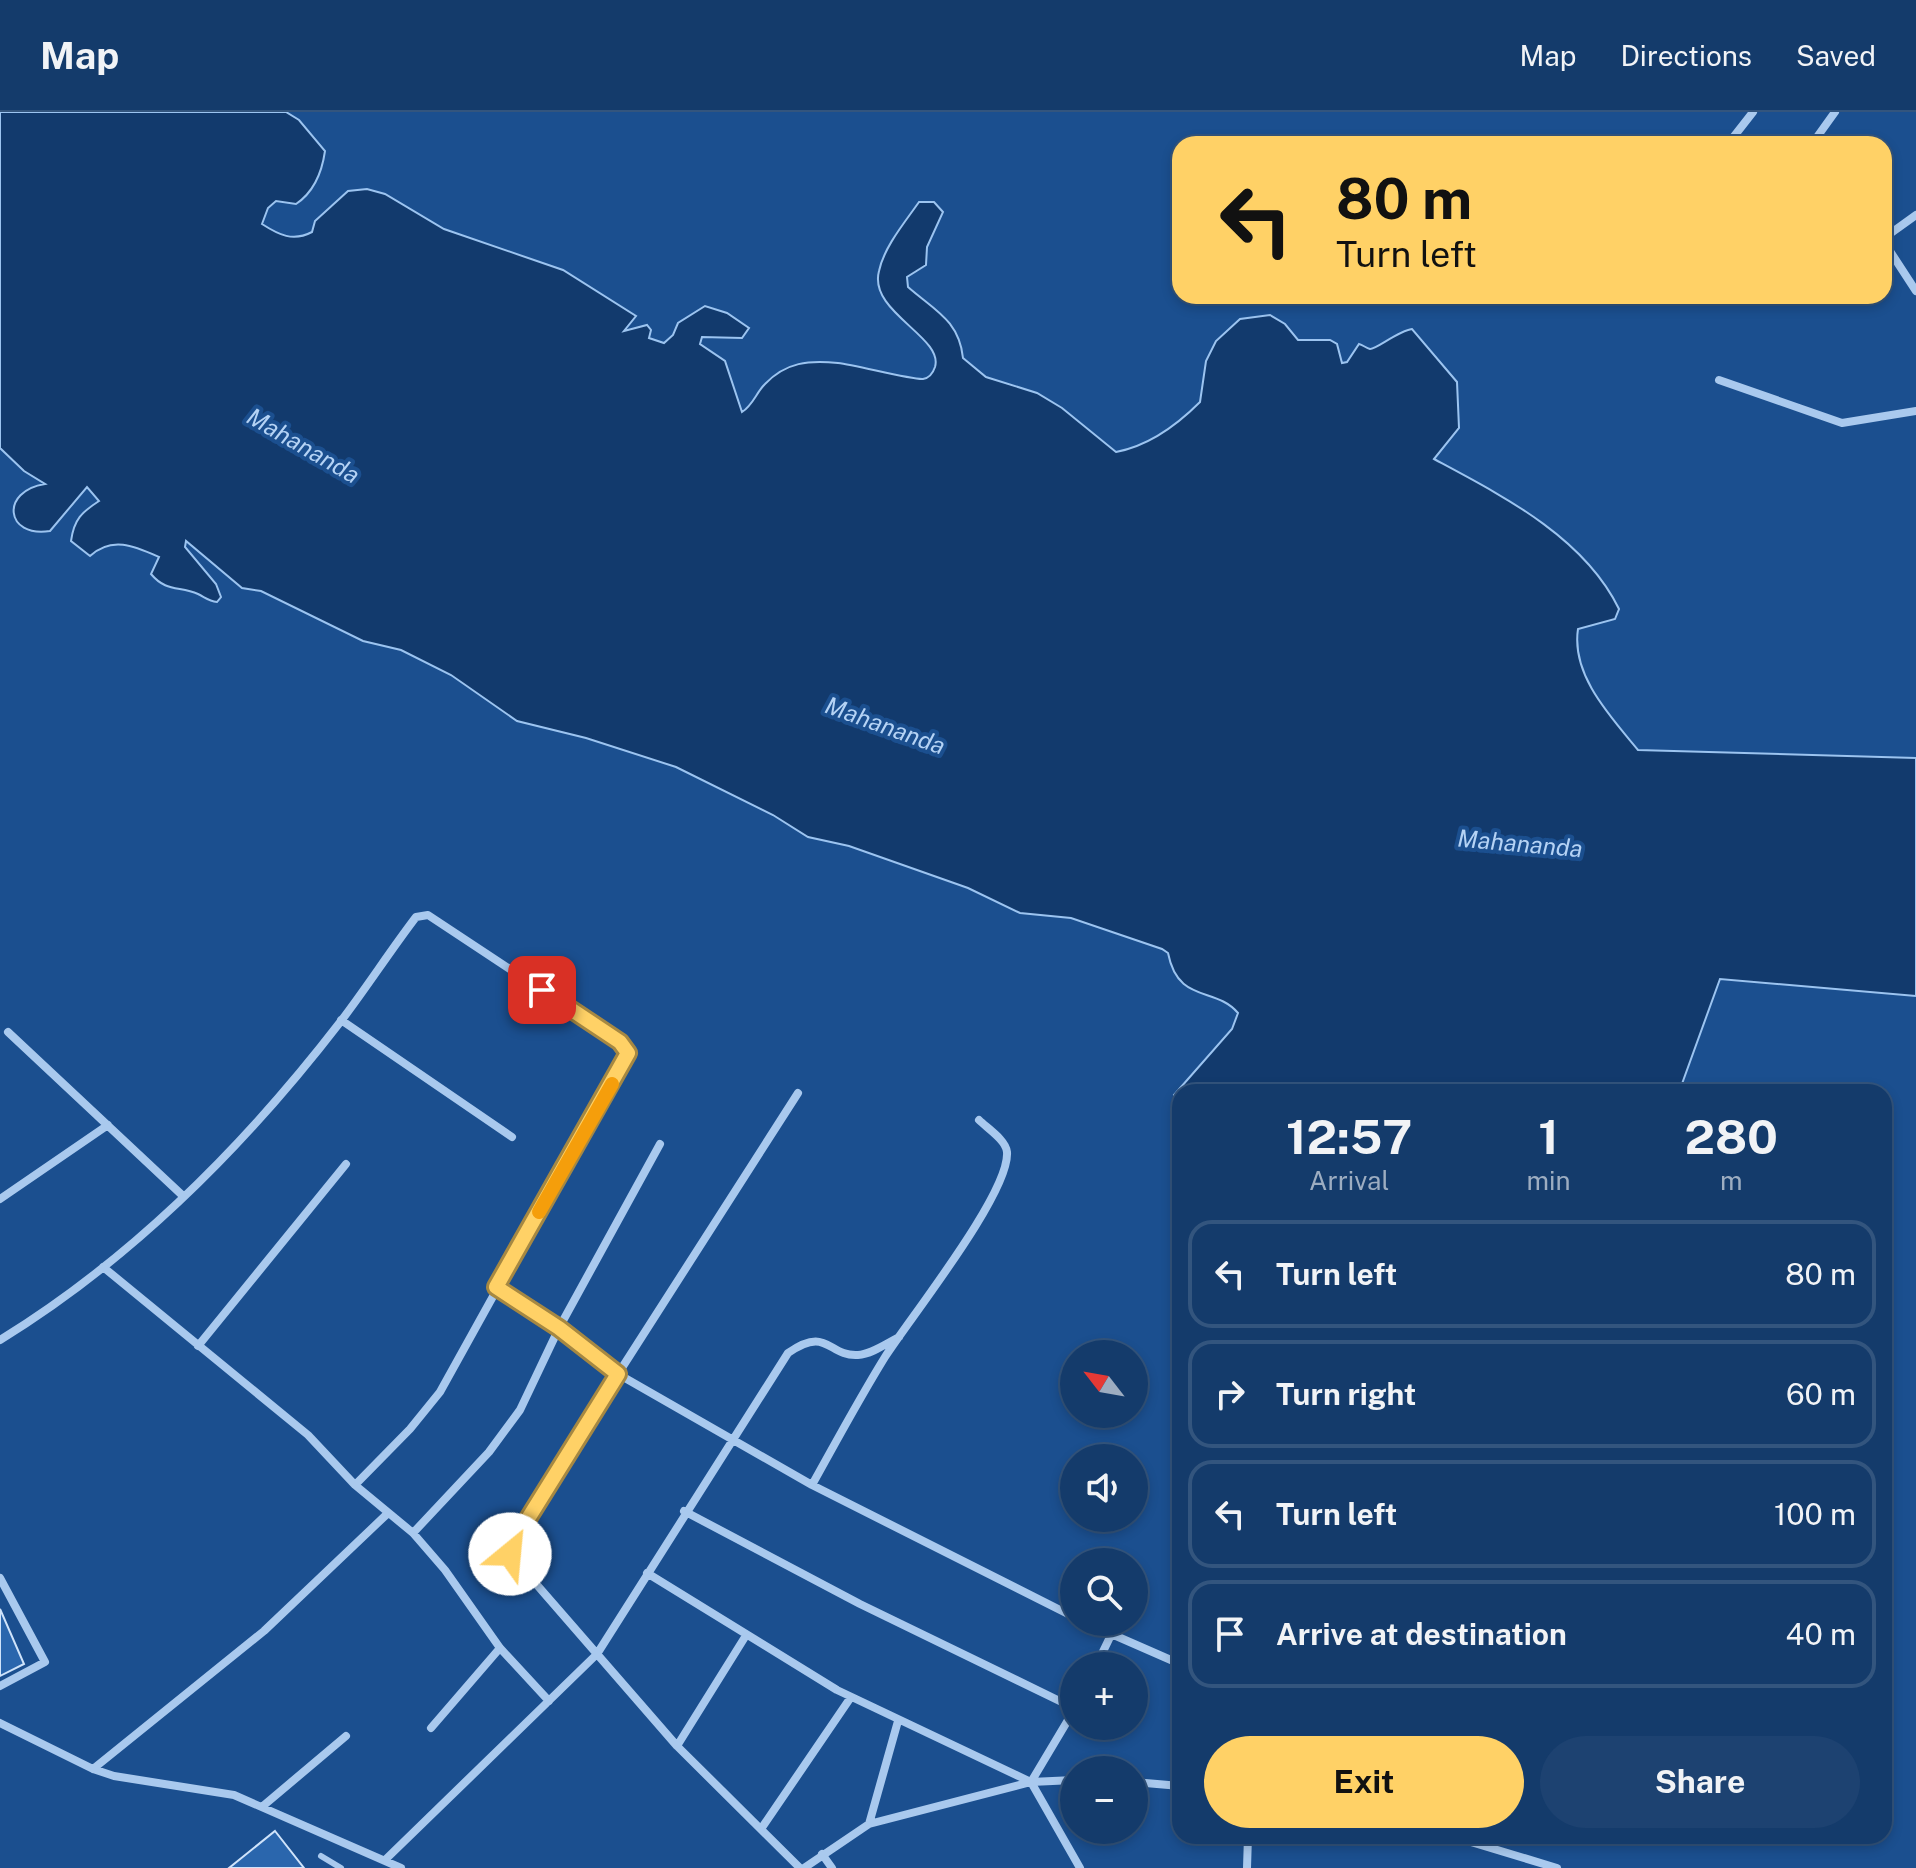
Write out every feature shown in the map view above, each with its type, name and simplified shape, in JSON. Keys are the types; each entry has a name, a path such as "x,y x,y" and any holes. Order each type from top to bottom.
{"street":[{"path":"1734,136 1753,112"},
{"path":"1818,136 1835,112"},
{"path":"1892,233 1916,215"},
{"path":"1892,254 1916,291"},
{"path":"1719,380 1842,423 1916,411"},
{"path":"0,1340 73,1292 182,1195 256,1120 341,1020 420,915 437,921 626,1046 626,1059 440,1392 410,1429 355,1485"},
{"path":"341,1020 512,1137"},
{"path":"8,1032 182,1195"},
{"path":"798,1093 618,1374 516,1538 510,1554 677,1746 802,1868 869,1824 1031,1782 1060,1781"},
{"path":"812,1485 899,1337 963,1245 1002,1169 1005,1147 979,1120"},
{"path":"0,1199 108,1125"},
{"path":"413,1533 507,1429 660,1144"},
{"path":"198,1346 346,1164"},
{"path":"103,1267 308,1435 386,1515 413,1533 445,1570 500,1648 549,1701"},
{"path":"496,1287 559,1328 618,1374 812,1485 1060,1610"},
{"path":"385,1860 597,1654 684,1511 783,1360 797,1347 821,1341 847,1354 864,1354 899,1337"},
{"path":"684,1511 860,1604 1060,1702"},
{"path":"93,1769 264,1631 386,1515"},
{"path":"647,1573 745,1637 851,1697 1031,1782 1080,1868"},
{"path":"0,1578 45,1662 0,1686"},
{"path":"1113,1636 1172,1661"},
{"path":"677,1746 745,1637"},
{"path":"431,1728 500,1648"},
{"path":"761,1829 851,1697"},
{"path":"869,1824 898,1721"},
{"path":"0,1723 93,1769 114,1776 222,1793 263,1806 401,1868"},
{"path":"1031,1782 1060,1733"},
{"path":"263,1806 346,1736"},
{"path":"1148,1783 1172,1785"},
{"path":"1247,1868 1248,1844"},
{"path":"1478,1844 1557,1868"},
{"path":"822,1854 832,1868"}],"lane":[{"path":"321,1856 341,1868"}],"water":[{"name":"Mahananda","path":"0,112 286,112 299,120 325,151 324,159 308,194 296,204 276,201 268,208 262,224 286,236 305,235 312,232 315,221 348,191 367,189 385,194 444,229 563,270 636,316 624,331 647,325 651,330 649,338 664,343 673,335 678,323 705,306 727,313 749,328 742,338 702,337 700,344 725,361 742,412 773,377 798,364 838,363 917,379 930,375 935,367 935,356 884,299 879,286 879,271 885,253 919,202 934,202 943,212 927,247 926,265 907,277 908,287 951,325 961,345 963,358 986,377 1037,393 1062,408 1116,452 1139,445 1161,433 1200,402 1206,361 1216,341 1240,319 1270,315 1285,324 1298,340 1330,340 1337,344 1342,363 1347,362 1359,344 1373,349 1412,329 1457,382 1459,428 1434,459 1514,504 1563,540 1604,583 1619,609 1615,619 1578,629 1577,646 1580,663 1595,694 1638,750 1916,758 1916,996 1720,979 1682,1084 1184,1084 1232,1029 1238,1013 1219,999 1188,987 1173,969 1168,953 1162,949 1071,918 1020,913 968,888 849,846 808,837 773,815 676,767 586,738 517,721 451,675 401,650 363,641 261,591 242,588 186,541 185,547 216,584 221,597 217,602 162,584 151,574 159,557 141,549 123,545 107,546 90,556 71,541 80,517 99,501 87,487 50,531 24,528 14,513 15,504 20,495 30,488 45,484 24,471 0,448"}],"building":[{"path":"0,1609 24,1664 0,1676"},
{"path":"275,1831 304,1868 229,1868"}],"slow traffic":[{"path":"539,1212 612,1084"}],"route":[{"path":"510,1554 516,1538 618,1374 559,1328 496,1287 628,1053 626,1046 542,990"}]}
